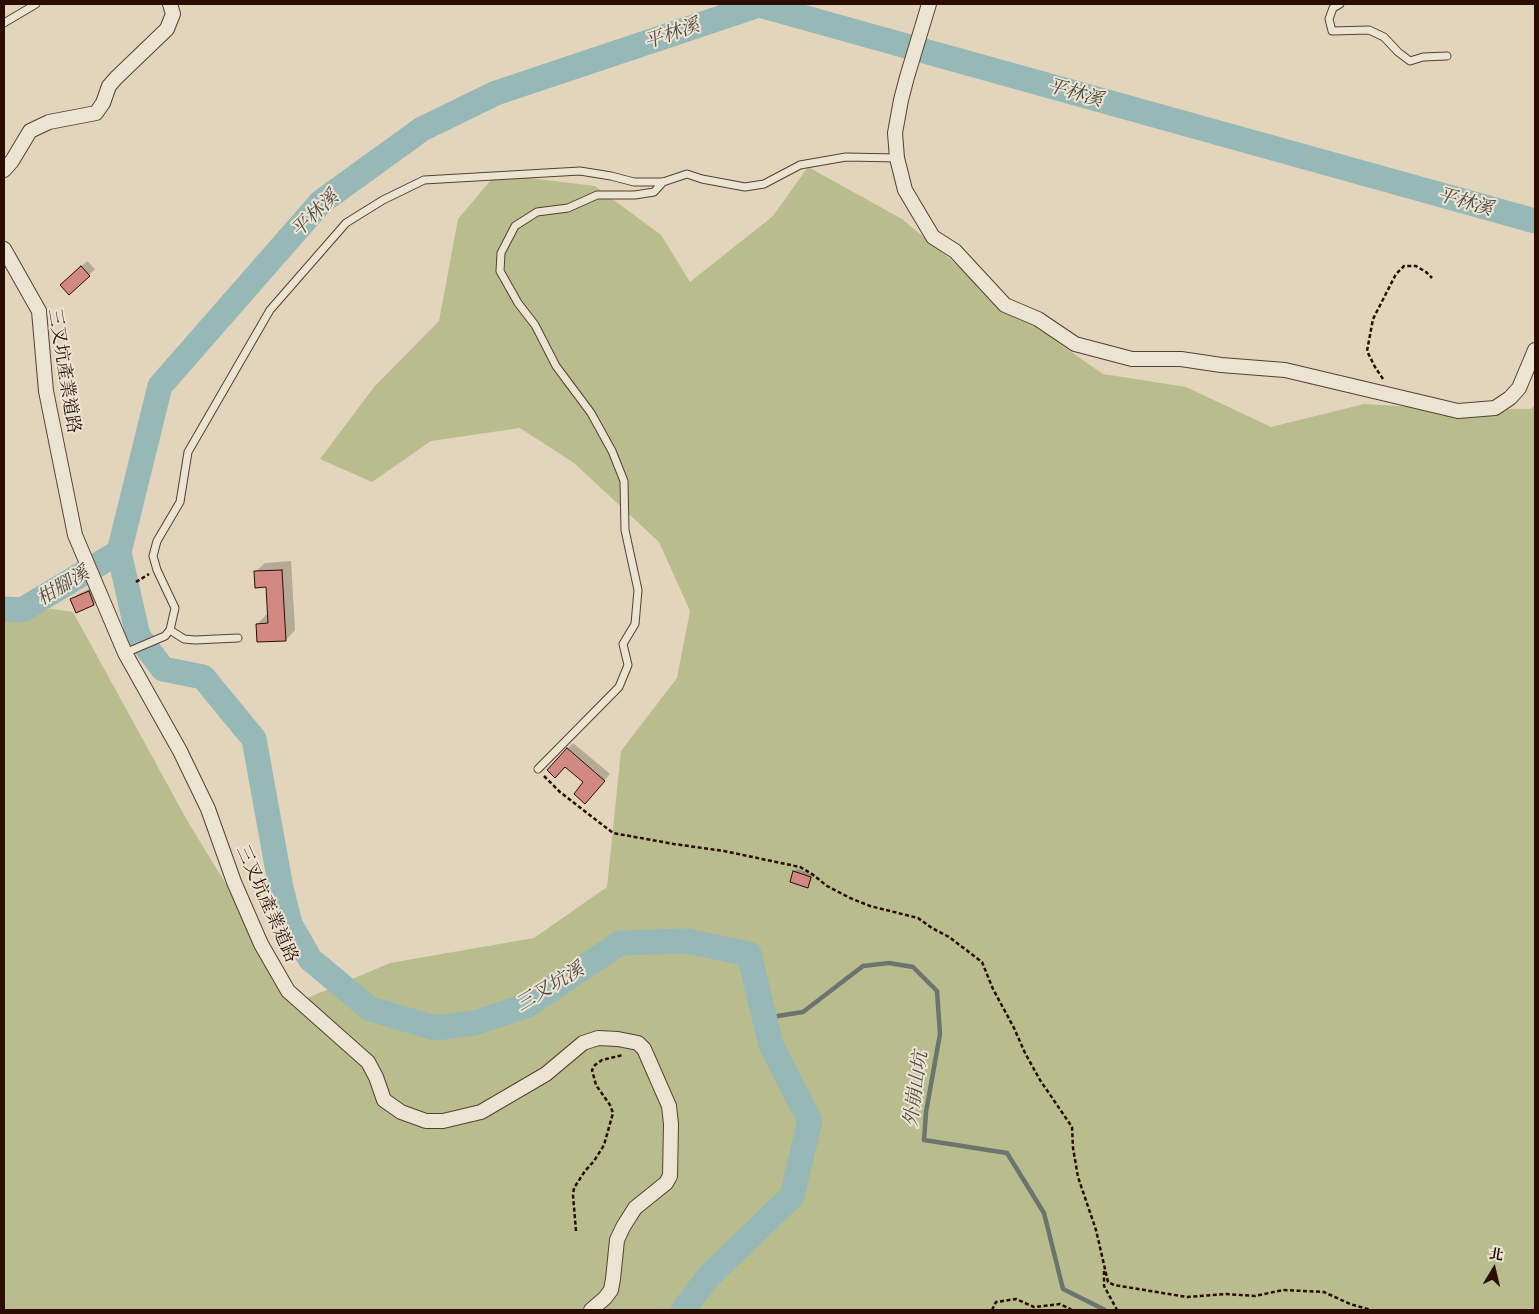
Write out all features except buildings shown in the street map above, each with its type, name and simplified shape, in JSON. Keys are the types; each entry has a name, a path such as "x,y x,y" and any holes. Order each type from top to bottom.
{"street":[{"path":"4,170 12,161 30,131 50,122 96,112 104,103 109,86 167,29 173,14 170,4"},
{"path":"928,6 901,100 895,133 896,158 905,190 933,237 955,251 1005,305 1038,319 1075,344 1132,359 1182,359 1221,365 1285,370 1458,411 1495,408 1510,398 1519,388 1535,350"},
{"name":"三叉坑產業道路","path":"4,249 39,311 46,391 75,535 124,653 180,751 208,809 234,882 261,944 288,990 368,1062 376,1077 384,1100 400,1112 426,1121 443,1121 481,1112 546,1074 583,1043 598,1038 638,1043 644,1049"},
{"path":"591,1310 611,1290 617,1240 623,1227 635,1208 666,1183 670,1176 670,1106 644,1049"}],"lane":[{"path":"4,23 36,4"},
{"path":"1340,4 1333,8 1329,19 1332,31 1369,30 1384,37 1398,52 1410,61 1423,57 1447,56"},
{"path":"124,653 164,636 170,630 176,608 157,570 153,556 157,541 180,502 188,452 270,310 346,224 383,200 424,180 580,171 634,182 663,182 687,174 702,179 745,187 764,184 800,165 846,157 896,158"},
{"path":"538,769 619,687 628,665 623,644 635,624 638,590 625,530 624,481 612,451 591,414 556,366 535,325 500,271 501,253 515,226 537,212 568,208 597,195 635,195 654,192 663,182"},
{"path":"170,630 184,639 238,638"}],"path":[{"path":"1396,397 1375,368 1367,351 1373,319 1396,274 1404,266 1416,266 1432,278"},
{"path":"136,582 157,570"},
{"path":"538,769 560,792 613,833 724,851 800,867 827,886 850,898 870,906 918,918 949,937 982,962 993,989 1025,1053 1040,1080 1072,1127 1076,1169 1096,1230 1108,1282 1114,1285 1187,1297 1226,1294 1255,1296 1282,1290 1324,1292 1350,1304 1371,1310"},
{"path":"576,1231 574,1188 604,1145 613,1113 610,1105 596,1085 592,1070 594,1065 602,1060 644,1049"},
{"path":"1104,1264 1104,1286 1117,1310"},
{"path":"992,1310 996,1302 1016,1299 1034,1307 1060,1304 1072,1310"}],"green space":[{"path":"808,167 902,219 1012,311 1103,374 1186,387 1271,427 1364,404 1448,409 1530,409 1535,406 1535,1310 4,1310 4,616 52,609 73,612 188,822 298,1002 390,963 534,938 607,887 621,751 677,678 690,611 659,542 574,463 520,428 431,441 372,482 320,459 374,387 439,321 458,219 496,174 595,186 661,235 690,282 773,216"}],"waterway":[{"name":"平林溪","path":"683,1310 709,1276 792,1196 810,1121 771,1045 749,954 687,941 620,943 528,1005 475,1023 435,1028 370,1009 310,959 290,924 281,888 254,739 203,677 163,669 138,636 119,552 160,386 321,202 422,129 496,93 759,5 1535,221"},
{"name":"柑腳溪","path":"4,609 22,610 119,552"},
{"name":"外崩山坑","path":"765,1018 803,1012 863,966 889,963 913,967 937,991 940,1034 926,1112 924,1140 1007,1153 1044,1213 1063,1289 1105,1310"}],"water label":[{"name":"三叉坑溪","path":"550,987"}]}
